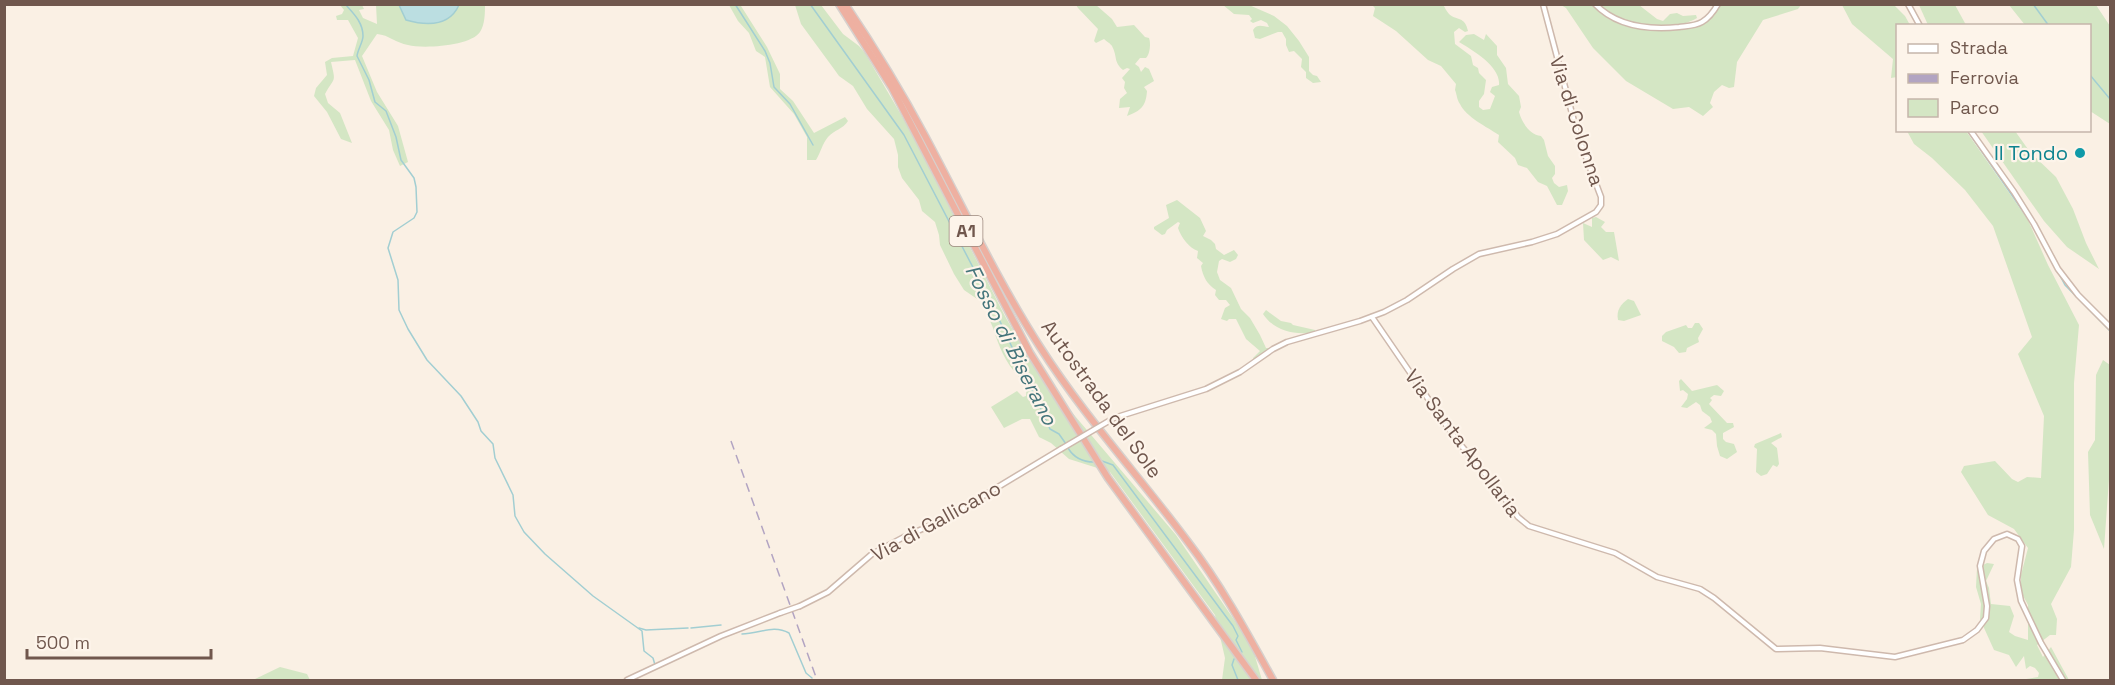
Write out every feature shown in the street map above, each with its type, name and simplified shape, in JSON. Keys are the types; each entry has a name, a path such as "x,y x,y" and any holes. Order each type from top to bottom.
{"highway":[{"name":"Autostrada del Sole","path":"839,4 892,88 1030,353 1101,466 1256,681"},
{"name":"Autostrada del Sole","path":"845,4 897,86 1038,345 1089,417 1165,511 1207,568 1236,611 1273,681"}],"street":[{"name":"Via di Colonna","path":"1114,418 1206,389 1240,372 1287,342 1372,317 1407,300 1476,255 1547,238 1580,222 1598,210 1601,195 1578,136 1544,4"},
{"path":"1595,4 1604,13 1614,18 1653,29 1699,23 1711,14 1718,4"},
{"path":"1908,4 1919,24"},
{"path":"1971,132 2014,192 2062,274 2078,295 2110,327"},
{"name":"Via Santa Apollaria","path":"1372,317 1455,438 1500,492 1519,519 1529,526 1615,553 1657,577 1700,589 1775,649 1820,648 1891,657 1911,655 1958,642 1979,628 1985,620 1987,611 1980,566 1982,556 1994,539 2002,534 2009,534 2018,539 2022,546 2017,580 2021,601 2041,643 2063,681"},
{"name":"Via di Gallicano","path":"627,681 721,636 800,606 828,592 861,562 882,548 945,519 1114,418"}],"green space":[{"path":"340,5 362,5 364,9 359,10 363,18 377,24 376,5 399,5 401,10 485,5 482,29 475,37 446,45 415,46 377,34 362,56 377,92 398,126 408,162 400,166 393,150 389,130 371,101 355,60 331,62 334,80 325,94 328,103 340,113 352,143 341,139 327,112 314,96 316,88 327,75 325,62 332,58 353,56 358,38 348,20 337,20 336,16 342,14 344,10"},
{"path":"729,5 741,6 767,47 780,74 780,89 793,101 814,133 845,117 848,121 828,137 816,160 807,160 807,137 794,114 770,87 765,57 756,51 749,33 738,21"},
{"path":"795,5 821,5 843,34 865,53 910,130 1006,318 1036,370 1176,535 1252,646 1262,680 1222,680 1225,658 1215,615 1110,472 1069,459 1051,443 1039,437 1030,419 1022,419 1004,428 991,407 1017,391 1023,397 1026,396 1027,384 1005,359 986,305 964,290 954,274 940,245 935,222 922,211 919,200 902,178 894,139 867,109 853,86 839,76 801,24"},
{"path":"1076,5 1096,5 1112,19 1117,27 1134,25 1145,37 1149,38 1150,48 1146,58 1140,58 1135,64 1141,72 1145,67 1149,69 1154,81 1144,87 1147,91 1145,101 1136,112 1127,116 1130,107 1119,108 1120,99 1127,93 1122,78 1130,69 1123,70 1120,67 1112,45 1104,39 1096,43 1094,41 1098,29"},
{"path":"1223,5 1249,5 1274,16 1287,26 1309,57 1309,71 1321,82 1313,83 1306,78 1306,72 1301,67 1302,59 1294,51 1289,52 1282,32 1260,39 1255,38 1253,30 1259,26 1269,27 1267,23 1261,20 1253,23 1249,15 1234,14"},
{"path":"1372,5 1443,5 1449,14 1463,21 1468,31 1465,32 1459,28 1454,32 1455,44 1471,56 1473,65 1478,68 1479,73 1486,80 1484,94 1479,101 1479,107 1483,110 1490,109 1495,96 1490,92 1492,87 1499,85 1496,72 1485,60 1459,42 1466,35 1474,34 1484,40 1486,34 1497,46 1497,55 1506,68 1508,84 1519,96 1521,107 1519,112 1522,120 1530,131 1544,140 1548,156 1555,166 1555,174 1552,178 1554,183 1559,187 1567,185 1568,191 1562,205 1557,205 1547,186 1538,182 1527,168 1518,165 1515,158 1498,142 1499,135 1463,109 1458,101 1456,84 1441,66 1428,60 1396,31 1373,16 1375,8"},
{"path":"1561,5 1592,5 1600,13 1621,24 1655,30 1701,25 1719,5 1801,5 1798,9 1763,20 1737,62 1734,87 1729,88 1722,85 1714,92 1710,103 1713,107 1703,116 1689,107 1673,109 1626,81 1593,48 1566,8"},
{"path":"1598,5 1639,5 1663,21 1670,14 1677,13 1683,16 1696,15 1697,18 1674,25 1646,25 1608,12"},
{"path":"1842,5 1894,5 1905,16 1909,24 1896,24 1896,77 1891,78 1893,59 1852,24"},
{"path":"1919,5 1955,5 1965,24 1928,24"},
{"path":"2009,5 2096,5 2110,26 2110,124 2091,112 2091,24 2024,24"},
{"path":"1908,132 1967,132 2028,220 2079,325 2074,383 2074,530 2071,567 2051,604 2057,619 2056,635 2050,635 2037,645 2043,657 2051,647 2069,680 2020,680 2038,677 2039,673 2030,666 2026,669 2024,656 2016,667 2009,655 1994,650 1980,619 1981,604 1976,587 1977,568 1987,563 1994,564 1986,581 1991,604 2010,606 2014,616 2009,632 2028,640 2028,605 2021,592 2021,575 2028,548 2014,529 1988,515 1961,472 1964,466 1995,461 2012,479 2018,482 2027,477 2041,478 2044,416 2018,354 2032,337 1993,226 1965,190 1914,144"},
{"path":"1982,132 2016,132 2030,152 2056,177 2073,209 2099,269 2067,247 2044,221"},
{"path":"1177,200 1200,218 1206,231 1203,236 1215,244 1216,249 1224,255 1234,250 1238,255 1230,262 1222,259 1219,261 1217,272 1220,280 1231,288 1241,309 1250,318 1266,348 1270,350 1254,361 1253,358 1260,351 1246,339 1236,319 1227,321 1221,319 1225,308 1230,305 1226,300 1219,300 1215,295 1216,290 1203,274 1201,266 1203,263 1197,258 1198,251 1189,245 1179,231 1180,223 1178,222 1162,235 1154,229 1169,218 1166,205"},
{"path":"1596,217 1605,222 1601,227 1606,232 1614,232 1619,261 1611,257 1603,260 1584,240 1583,223 1592,227 1592,218"},
{"path":"1628,299 1634,301 1641,315 1624,321 1618,320 1620,308"},
{"path":"1266,310 1281,321 1315,330 1315,332 1293,333 1279,328 1263,314"},
{"path":"1695,323 1699,323 1703,329 1698,338 1699,342 1687,348 1686,352 1679,353 1674,347 1662,341 1662,336 1666,332 1686,325 1692,328"},
{"path":"2103,360 2110,365 2110,465 2104,549 2090,515 2088,452 2095,440 2096,375"},
{"path":"1681,379 1692,391 1717,385 1724,391 1721,396 1714,395 1710,398 1712,400 1709,404 1727,423 1733,423 1734,427 1723,433 1723,439 1734,444 1737,452 1727,459 1720,456 1716,434 1704,428 1712,422 1710,417 1702,411 1700,405 1696,402 1687,408 1681,407 1688,394 1683,390 1680,391 1679,381"},
{"path":"1781,433 1782,437 1771,443 1777,448 1779,464 1777,467 1773,465 1767,474 1761,476 1756,472 1757,449 1754,447 1755,444"},
{"path":"280,667 307,674 310,680 253,680"}],"water":[{"path":"399,5 459,5 455,12 443,21 429,24 406,20"}],"waterway":[{"path":"345,4 357,18 363,31 357,56 369,80 375,102 386,111 396,137 401,160 414,178 416,187 417,212 414,218 393,232 388,248 398,280 399,310 427,360 461,396 478,422 481,431 493,444 495,458 513,495 515,516 524,532 545,554 593,596 642,631 644,651 653,658 655,665"},
{"path":"735,4 765,51 770,63 774,87 790,104 813,145"},
{"name":"Fosso di Biserano","path":"810,4 904,135 991,302 1050,429 1059,434 1066,444"},
{"path":"1905,4 1909,9"},
{"path":"2033,4 2048,24"},
{"path":"2091,76 2110,99"},
{"path":"1968,132 2029,220"},
{"path":"2032,224 2065,285 2110,331"},
{"name":"Fosso di Biserano","path":"1068,448 1079,459 1094,462"},
{"name":"Fosso di Biserano","path":"1102,461 1113,465 1233,626 1242,652"},
{"path":"691,628 721,625"},
{"path":"639,628 646,630 688,628"},
{"path":"742,634 772,629 789,633 806,673 812,678"},
{"name":"Fosso di Biserano","path":"1234,659 1232,665 1238,680"}],"railway":[{"path":"731,441 817,680"}],"place":[{"name":"Il Tondo","path":"2080,153"}]}
